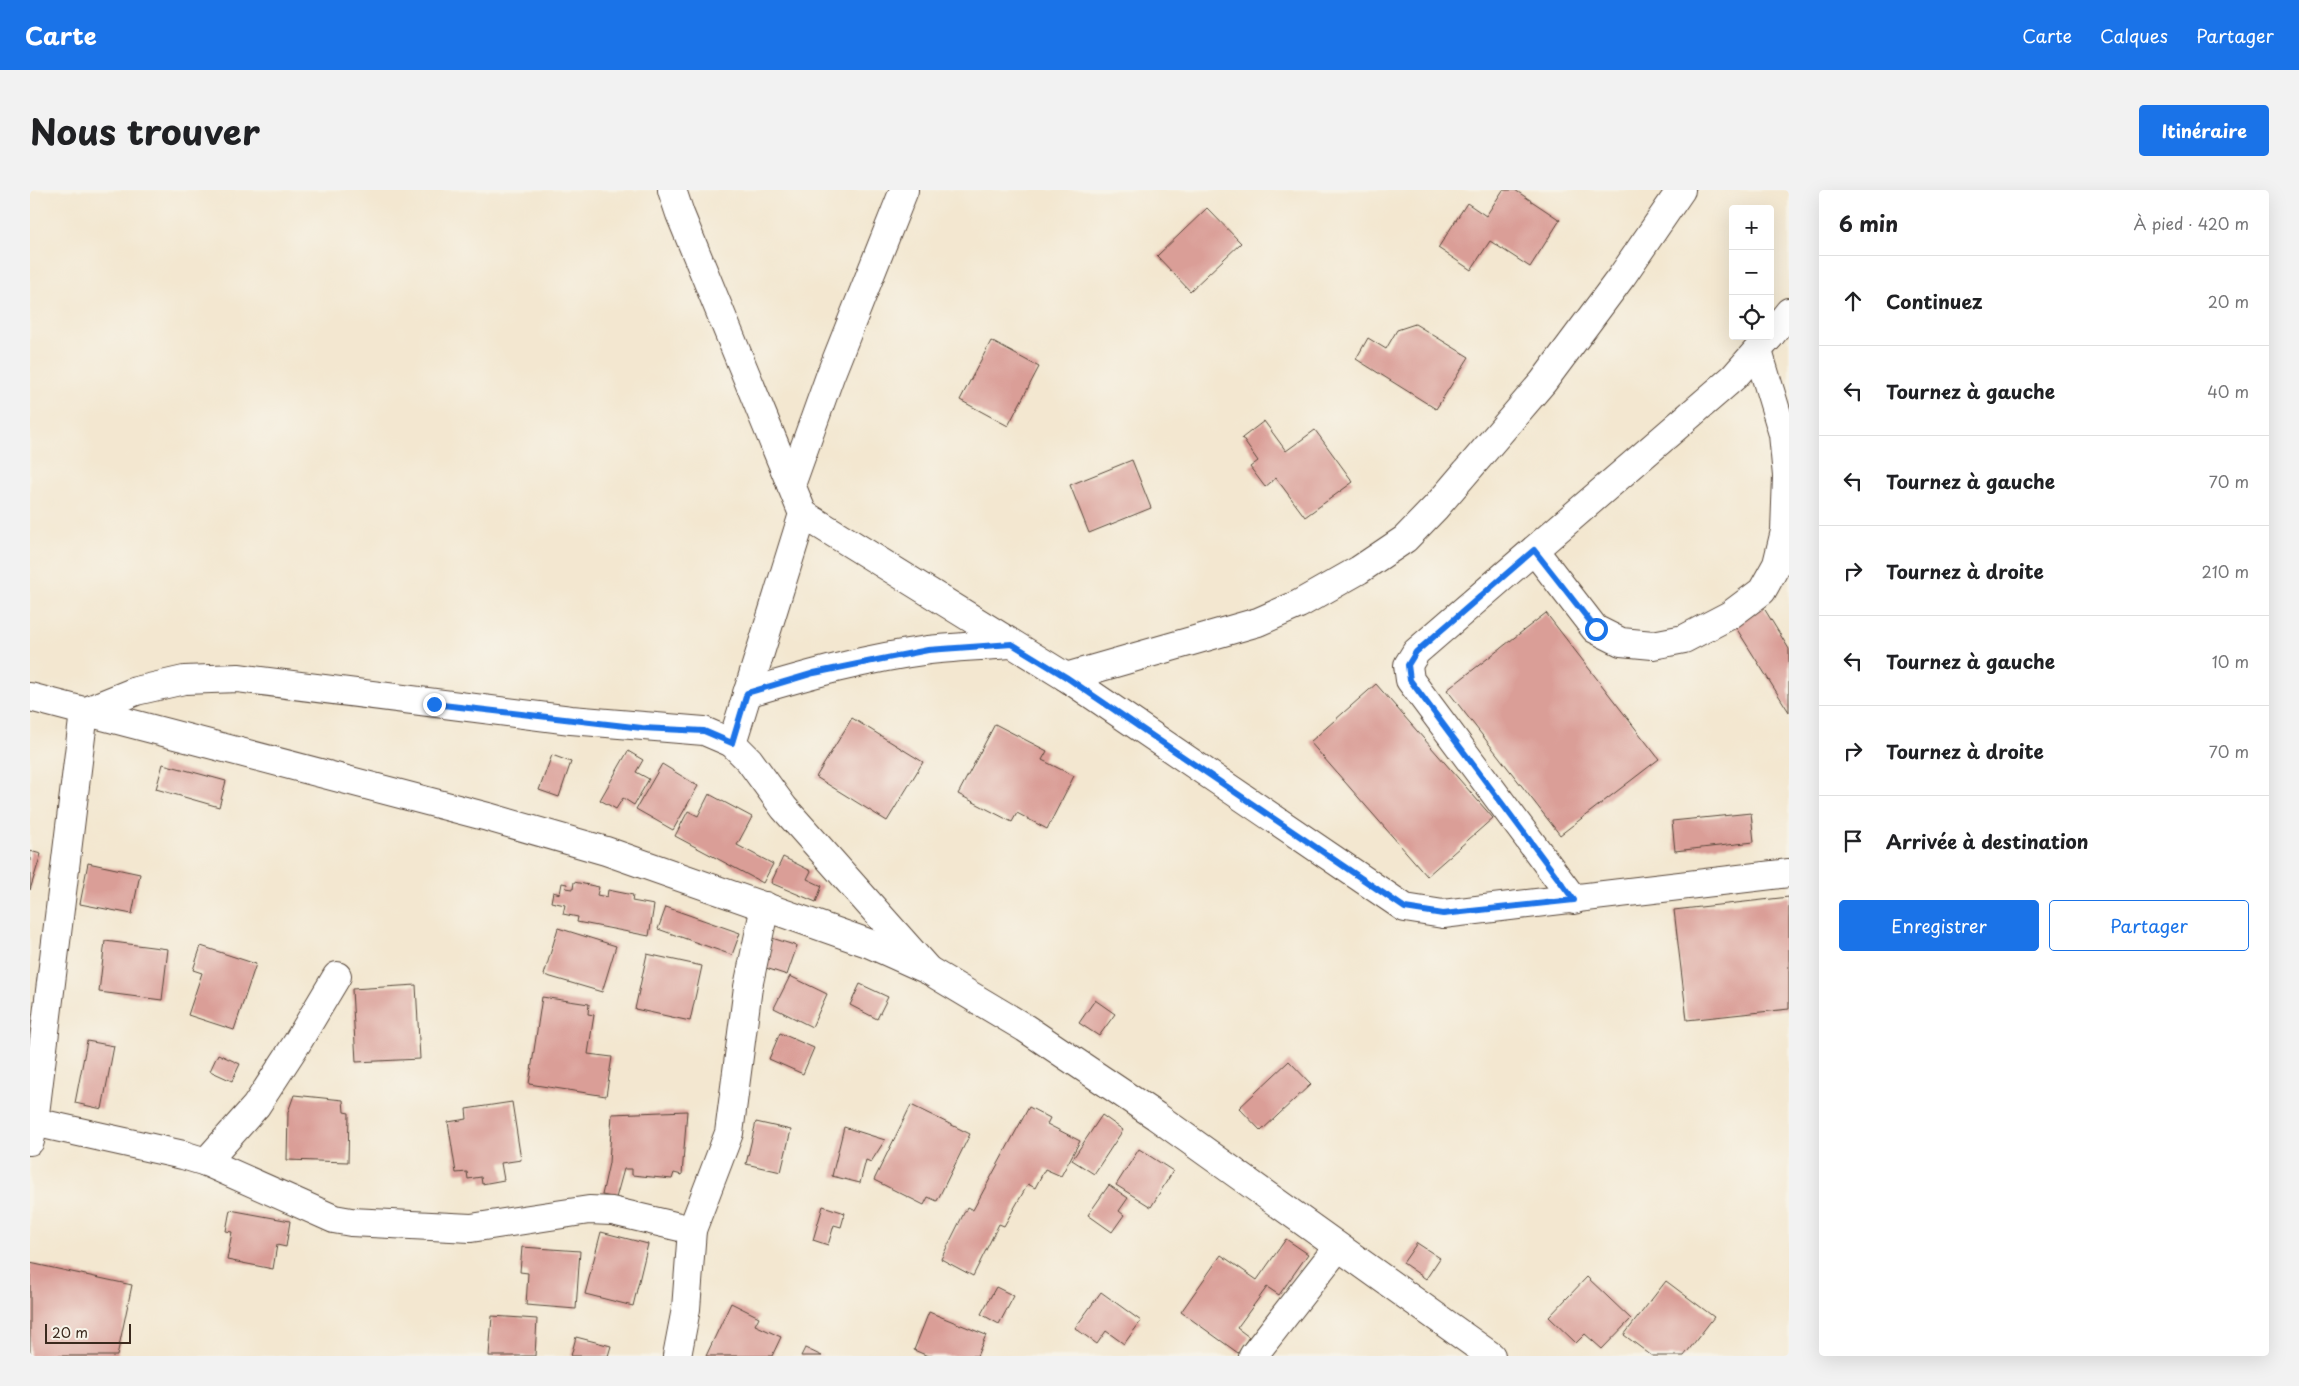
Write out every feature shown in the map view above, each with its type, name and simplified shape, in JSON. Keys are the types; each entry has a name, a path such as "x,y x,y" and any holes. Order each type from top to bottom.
{"main road":[{"path":"672,190 680,214 803,514 1066,677 1405,908 1443,914 1574,900 1789,873"},
{"path":"791,485 830,376 904,190"},
{"path":"1066,677 1258,622 1308,599 1359,570 1405,539 1436,507 1543,382 1622,276 1681,190"},
{"path":"1574,900 1410,680 1408,665 1416,652 1734,377 1789,312"},
{"path":"1534,550 1596,629 1620,642 1653,645 1684,639 1730,615 1762,590 1778,564 1783,539 1787,476 1783,434 1766,341"},
{"path":"732,743 803,514"},
{"path":"747,693 814,673 920,652 1012,644"},
{"path":"84,712 136,691 174,682 238,678 571,720 704,731 732,743 748,760 784,808 928,970"},
{"path":"30,697 498,820 606,851 868,943 928,970 1024,1028 1156,1116 1491,1356"},
{"path":"84,712 32,1131 184,1155 206,1162 334,1219 351,1222 471,1228 589,1210 612,1211 692,1230"},
{"path":"677,1356 686,1309 692,1230 729,1133 748,987 765,906"},
{"path":"206,1162 256,1106 297,1044 337,976"},
{"path":"1253,1356 1338,1247"}],"building":[{"path":"1503,190 1515,190 1560,220 1530,267 1490,241 1471,270 1438,248 1467,203 1486,216"},
{"path":"1207,208 1241,243 1190,291 1157,256"},
{"path":"1415,324 1469,357 1436,409 1356,359 1368,338 1386,349 1397,330"},
{"path":"991,341 1039,367 1008,426 960,400"},
{"path":"1264,421 1286,451 1315,430 1353,482 1305,517 1276,478 1265,487 1250,467 1258,461 1242,438"},
{"path":"1132,460 1151,508 1089,533 1070,485"},
{"path":"1762,605 1789,649 1789,712 1733,623"},
{"path":"1546,613 1659,759 1560,835 1447,690"},
{"path":"1376,684 1493,818 1427,876 1310,742"},
{"path":"852,718 923,762 887,821 816,777"},
{"path":"995,724 1047,751 1042,760 1074,776 1047,829 1017,813 1012,822 958,794"},
{"path":"628,751 643,760 636,772 649,779 634,805 623,798 616,809 600,800"},
{"path":"552,755 571,762 559,797 539,790"},
{"path":"163,764 226,781 219,807 156,789"},
{"path":"662,764 698,786 673,830 636,809"},
{"path":"709,794 752,817 737,845 773,864 763,883 675,836 688,811 698,816"},
{"path":"1751,813 1754,842 1675,851 1672,821"},
{"path":"30,851 41,854 30,890"},
{"path":"783,857 811,871 807,879 822,886 816,902 771,883"},
{"path":"88,863 140,874 132,914 80,904"},
{"path":"574,882 599,887 597,895 607,897 608,890 633,895 632,901 654,905 649,936 577,922 578,917 563,914 565,905 551,902 553,892 560,894 562,883 567,884 566,888 573,889"},
{"path":"1789,897 1789,1009 1687,1020 1674,910"},
{"path":"666,907 740,933 732,955 658,929"},
{"path":"558,928 616,946 602,992 544,975"},
{"path":"772,938 797,946 787,975 763,967"},
{"path":"105,941 168,949 162,1000 99,992"},
{"path":"201,946 256,964 234,1030 188,1015 202,973 193,970"},
{"path":"647,954 702,966 690,1021 635,1009"},
{"path":"790,976 827,994 812,1027 774,1008"},
{"path":"860,984 888,997 877,1019 850,1005"},
{"path":"416,985 420,1059 356,1062 352,989"},
{"path":"542,997 589,1004 588,1014 594,1015 588,1054 612,1057 606,1096 529,1084"},
{"path":"1095,1000 1115,1014 1099,1036 1079,1023"},
{"path":"780,1033 814,1048 803,1074 769,1059"},
{"path":"87,1041 114,1046 102,1109 75,1103"},
{"path":"218,1054 240,1064 232,1081 210,1071"},
{"path":"1289,1061 1311,1084 1261,1131 1239,1108"},
{"path":"294,1095 343,1100 344,1112 349,1113 348,1162 287,1160 288,1112"},
{"path":"512,1102 521,1160 501,1163 504,1180 482,1184 481,1177 468,1179 467,1172 456,1173 448,1122 467,1119 466,1109"},
{"path":"911,1105 970,1134 937,1201 928,1197 924,1205 874,1180"},
{"path":"1029,1107 1050,1118 1047,1124 1080,1141 1061,1176 1045,1169 1035,1188 1028,1184 1004,1226 999,1224 973,1276 941,1259 967,1207 973,1210"},
{"path":"687,1111 682,1175 674,1173 672,1179 632,1175 632,1169 624,1169 616,1198 602,1195 609,1163 612,1114"},
{"path":"1102,1115 1123,1130 1094,1174 1072,1160"},
{"path":"756,1122 791,1130 781,1172 746,1164"},
{"path":"844,1127 885,1140 871,1162 866,1160 860,1183 832,1176"},
{"path":"1139,1149 1173,1171 1151,1207 1116,1185"},
{"path":"1109,1185 1128,1198 1119,1211 1124,1215 1112,1232 1088,1215"},
{"path":"823,1206 845,1213 841,1227 834,1225 828,1245 813,1240"},
{"path":"230,1210 290,1221 286,1247 277,1245 273,1269 227,1260 232,1232 226,1231"},
{"path":"601,1232 648,1244 633,1306 585,1294"},
{"path":"1286,1239 1308,1254 1279,1295 1267,1287 1237,1328 1249,1337 1238,1353 1181,1312 1221,1255 1257,1280"},
{"path":"1417,1243 1440,1258 1426,1279 1403,1263"},
{"path":"522,1247 580,1251 576,1309 526,1305 528,1273 520,1272"},
{"path":"30,1263 132,1285 117,1356 30,1356"},
{"path":"1587,1277 1631,1319 1602,1349 1585,1334 1576,1343 1549,1317"},
{"path":"1666,1281 1714,1317 1684,1356 1652,1356 1624,1335"},
{"path":"996,1287 1014,1296 999,1324 981,1314"},
{"path":"1101,1292 1141,1321 1124,1344 1106,1331 1097,1344 1075,1328"},
{"path":"731,1303 759,1317 755,1325 781,1337 772,1356 706,1356"},
{"path":"929,1312 986,1335 977,1356 928,1356 914,1350"},
{"path":"492,1316 537,1319 535,1356 489,1356"},
{"path":"576,1337 611,1346 608,1356 571,1356"},
{"path":"805,1348 822,1356 801,1356"}],"route":[{"path":"434,704 642,728 704,731 732,743 747,693 814,673 928,650 1012,644 1066,677 1405,908 1443,914 1574,900 1410,680 1408,665 1416,652 1534,550 1596,629"}]}
